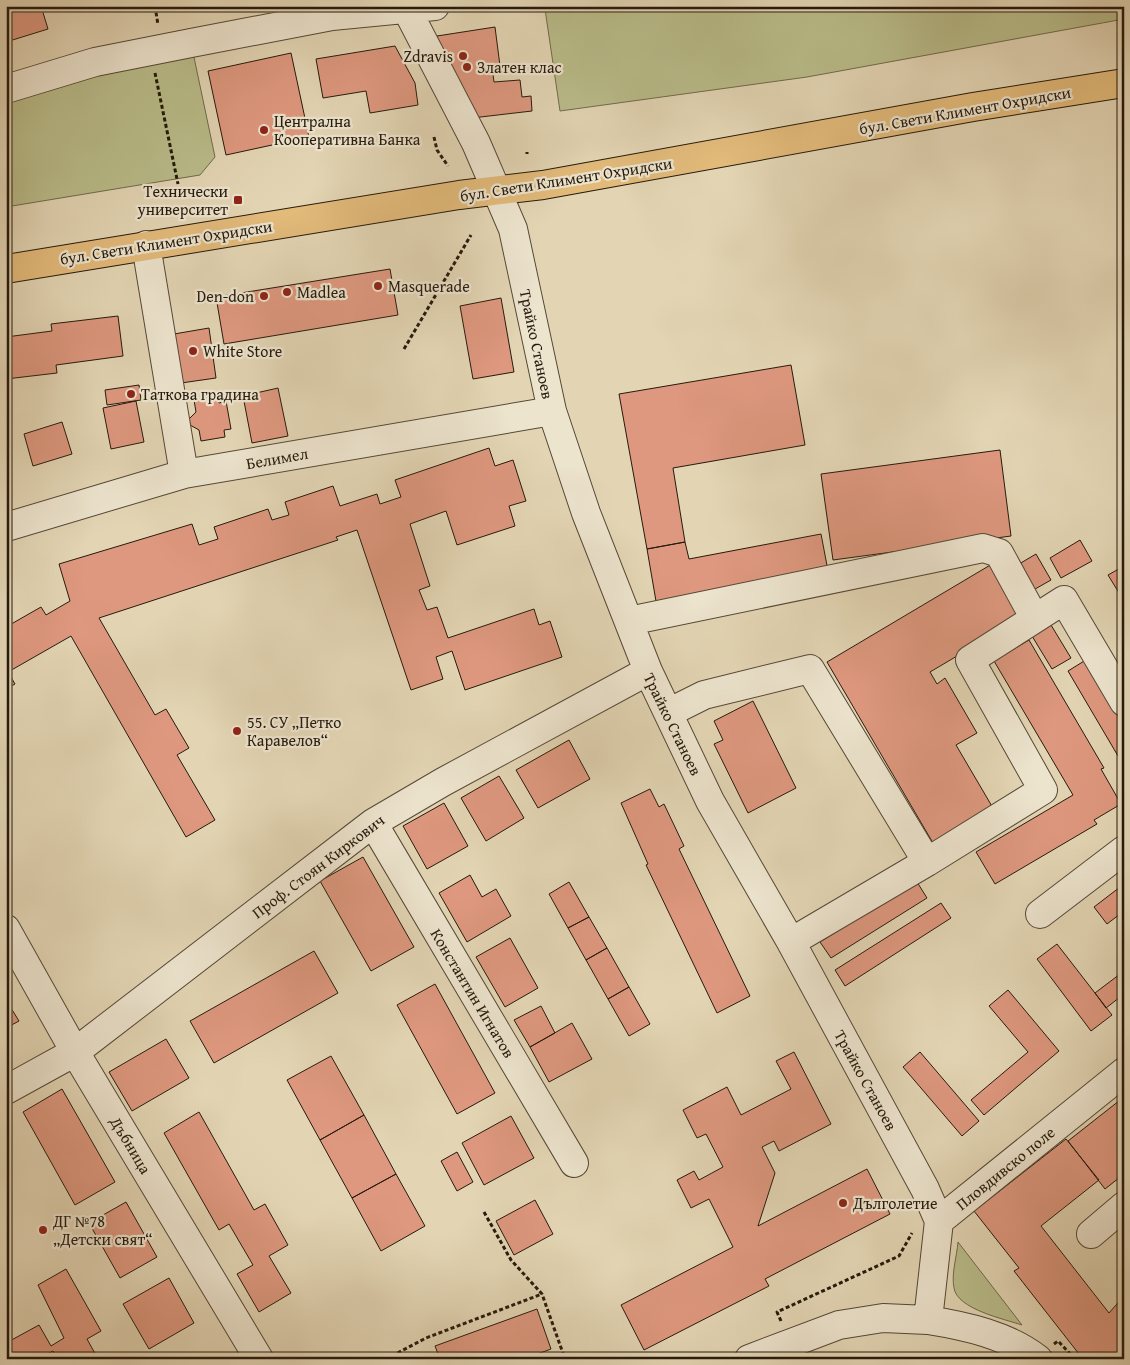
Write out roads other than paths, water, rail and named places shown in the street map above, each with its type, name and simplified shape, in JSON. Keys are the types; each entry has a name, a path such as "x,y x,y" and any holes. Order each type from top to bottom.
{"main road":[{"name":"бул. Свети Климент Охридски","path":"6,269 146,245 497,190 553,183 973,107 1124,83"}],"street":[{"path":"6,89 95,62 150,51 332,16 434,6"},
{"name":"Трайко Станоев","path":"405,8 476,143 513,229 552,411 586,512 648,672 710,801 791,942 925,1189 927,1224"},
{"path":"146,245 184,474"},
{"name":"Белимел","path":"6,527 184,474 552,411"},
{"path":"629,622 983,548 999,553 1034,617"},
{"path":"791,942 927,862 1043,790 970,660 1034,617 1064,600 1124,702"},
{"path":"668,713 704,696 810,669 927,862"},
{"name":"Проф. Стоян Киркович","path":"6,1090 75,1052 373,823 443,782 648,672"},
{"name":"Константин Игнатов","path":"373,823 574,1162"},
{"path":"1040,914 1124,850"},
{"name":"Дъбница","path":"6,929 75,1052 259,1359"},
{"name":"Пловдивско поле","path":"928,1320 927,1224 1124,1072"},
{"path":"1091,1234 1124,1206"},
{"path":"749,1359 792,1341 839,1325 883,1318 928,1320 958,1324 1026,1350 1048,1350"}],"place":[{"name":"Zdravis","path":"463,56"},
{"name":"Златен клас","path":"467,67"},
{"name":"Централна Кооперативна Банка","path":"264,130"},
{"name":"Технически университет","path":"238,200"},
{"name":"Masquerade","path":"378,286"},
{"name":"Madlea","path":"287,292"},
{"name":"Den-don","path":"264,296"},
{"name":"White Store","path":"193,351"},
{"name":"Таткова градина","path":"131,394"},
{"name":"55. СУ „Петко Каравелов“","path":"237,731"},
{"name":"Дълголетие","path":"843,1203"},
{"name":"ДГ №78 „Детски свят“","path":"43,1230"}]}
